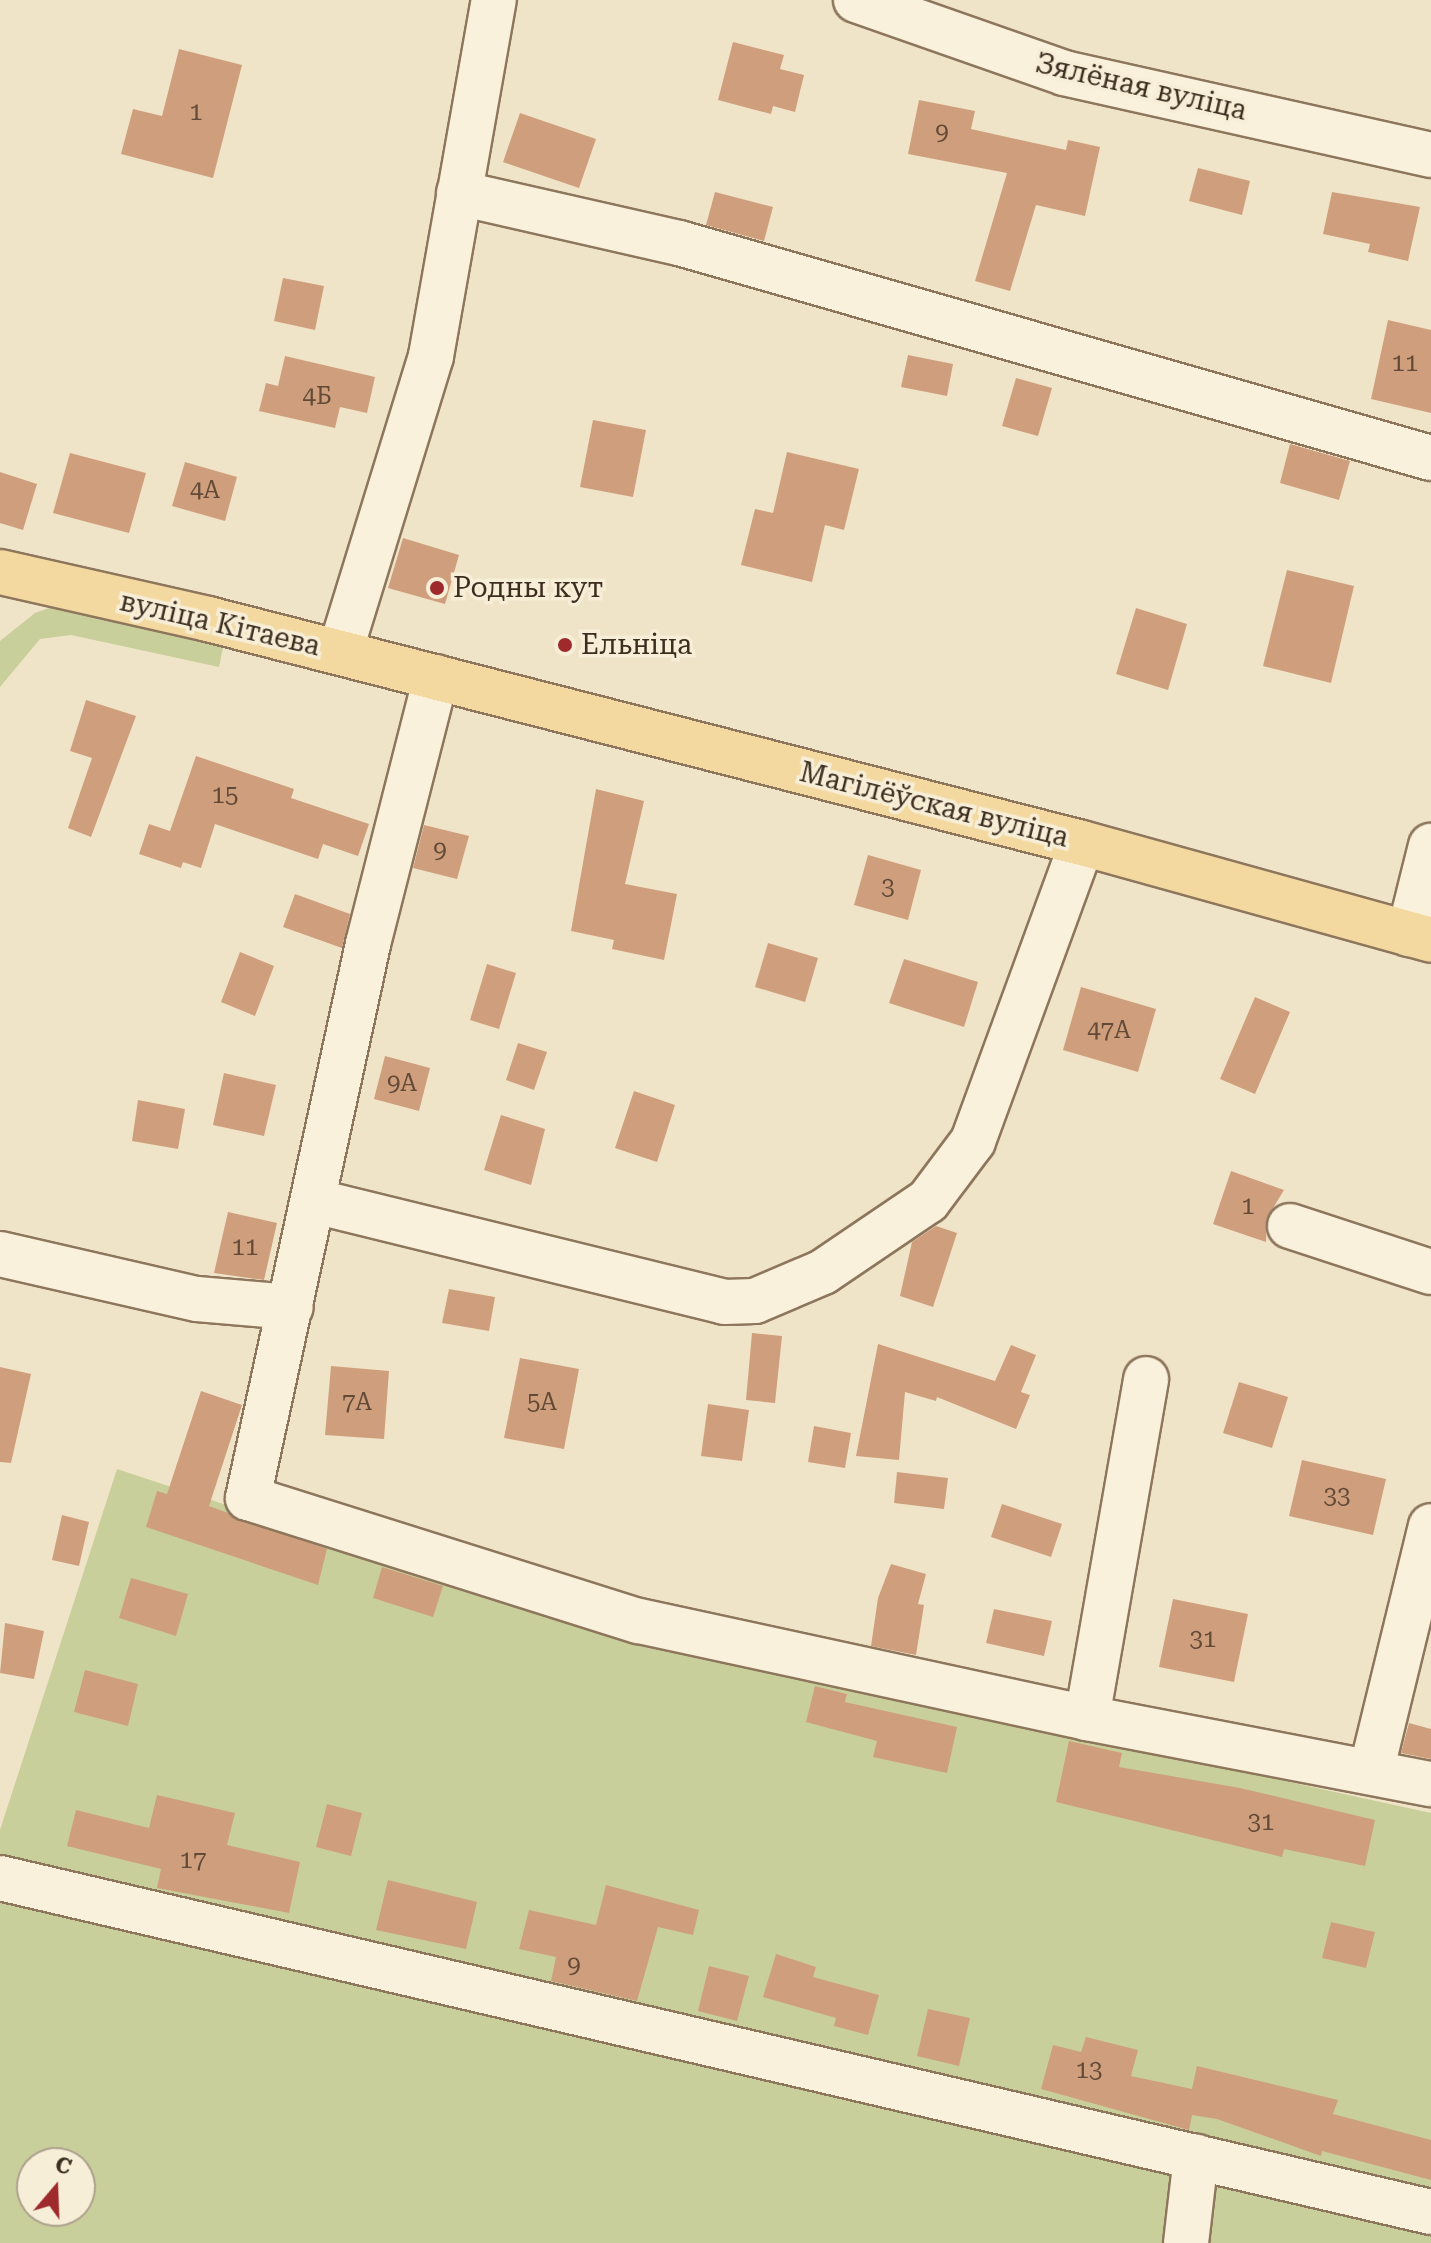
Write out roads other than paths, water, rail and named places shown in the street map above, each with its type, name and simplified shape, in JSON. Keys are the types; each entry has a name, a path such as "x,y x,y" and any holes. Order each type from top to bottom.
{"main road":[{"name":"вуліца Кітаева","path":"1,574 436,677"},
{"name":"Магілёўская вуліца","path":"436,677 1082,843 1420,937"}],"street":[{"path":"340,652 431,356 494,0"},
{"name":"Зялёная вуліца","path":"856,0 1064,73 1431,155"},
{"path":"459,193 679,243 1431,458"},
{"path":"436,677 368,944 248,1498 639,1621 1087,1718 1431,1784"},
{"path":"314,1201 724,1302 755,1301 823,1272 928,1201 973,1141 1082,843"},
{"path":"1420,937 1431,846"},
{"path":"1290,1226 1431,1272"},
{"path":"0,1254 197,1299 291,1307"},
{"path":"1087,1718 1146,1379"},
{"path":"1371,1772 1431,1526"},
{"path":"0,1878 1431,2212"},
{"path":"1186,2243 1196,2157"}],"place":[{"name":"Родны кут","path":"437,588"},
{"name":"Ельніца","path":"565,645"}]}
